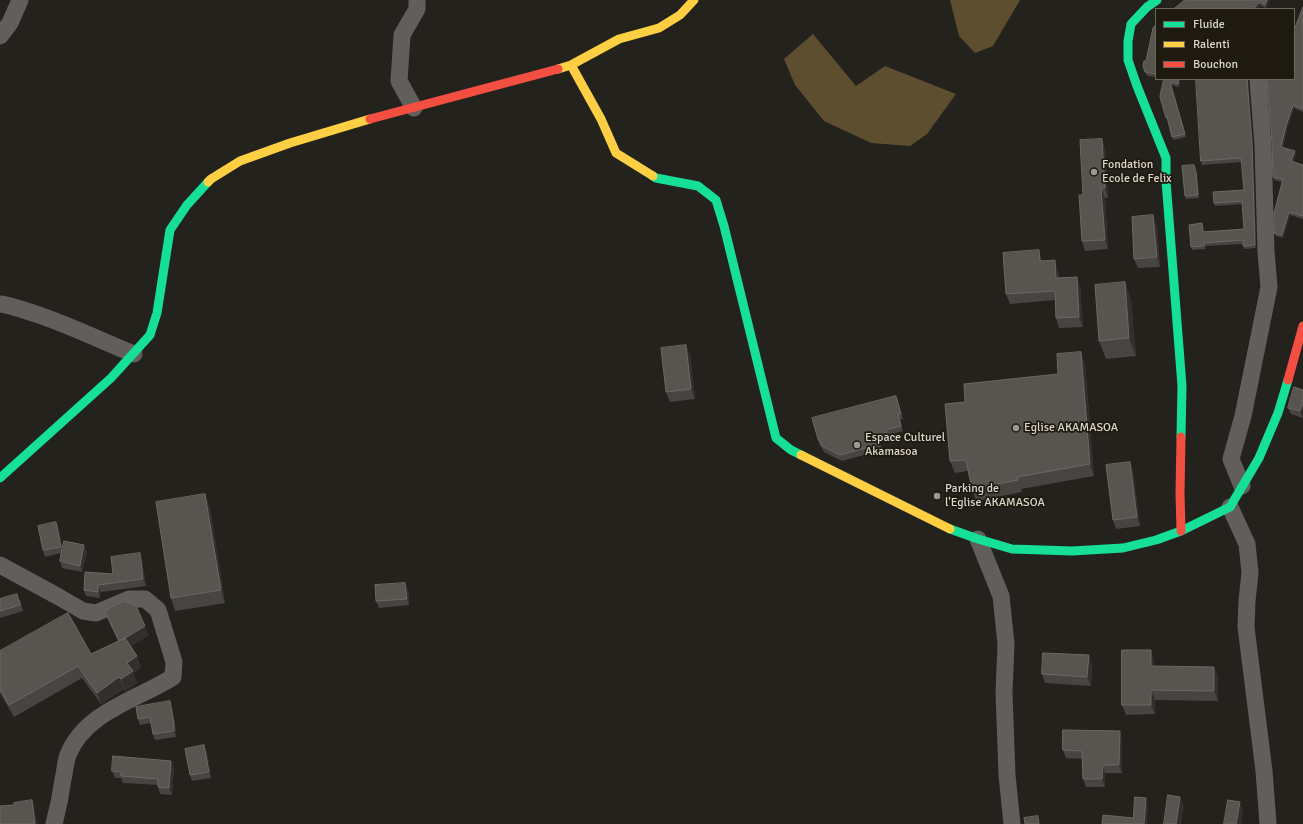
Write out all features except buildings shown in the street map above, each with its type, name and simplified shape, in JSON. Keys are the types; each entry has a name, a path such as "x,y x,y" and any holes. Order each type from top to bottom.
{"street":[{"path":"0,36 10,23 20,0"},
{"path":"414,108 399,81 402,35 417,9 417,0"},
{"path":"0,478 111,378 150,335 157,313 170,230 187,205 212,179 240,161 290,143 352,124 571,64 619,39 659,28 680,15 694,0"},
{"path":"1157,0 1147,7 1132,24 1128,41 1128,60 1136,86 1166,158 1166,181 1182,386 1180,493 1181,531"},
{"path":"571,64 616,153 656,178 698,186 716,200 724,226 776,438 791,450 942,526 978,539 1012,549 1072,551 1123,548 1156,540 1181,531 1230,507 1258,458 1278,413 1303,326"},
{"path":"1242,486 1231,459 1243,416 1269,287 1266,252 1263,146 1258,80"},
{"path":"0,304 25,310 68,324 134,354"},
{"path":"1230,507 1247,544 1250,573 1246,627 1264,771 1268,824"},
{"path":"978,539 1001,596 1006,644 1004,692 1007,774 1012,824"},
{"path":"0,565 83,611 96,613 129,599 145,599 158,610 174,662 172,677 160,685 103,715 89,725 80,735 67,757 54,824"}],"shaded area":[{"path":"950,0 1020,0 993,46 975,53 959,36"},
{"path":"813,34 856,86 885,66 956,94 927,134 910,146 871,143 824,121 795,85 784,59"}],"traffic: fast":[{"path":"1157,0 1147,7 1131,24 1128,41 1128,60 1166,158 1166,181 1182,386 1181,437"},
{"path":"653,176 656,178 698,186 716,200 724,226 776,438 791,450 801,455"},
{"path":"0,478 111,378 150,335 157,313 170,230 187,205 208,182"},
{"path":"950,529 1012,549 1072,551 1123,548 1156,540 1181,531 1230,507 1259,458 1278,413 1288,380"}],"traffic: slow":[{"path":"558,69 571,65 619,39 659,28 680,15 694,0"},
{"path":"571,65 601,119 616,153 653,176"},
{"path":"208,182 240,161 290,143 370,119"},
{"path":"801,455 950,529"}],"traffic: jam":[{"path":"370,119 558,69"},
{"path":"1288,380 1303,326"},
{"path":"1181,437 1181,531"}],"place":[{"name":"Fondation Ecole de Felix","path":"1094,172"},
{"name":"Eglise AKAMASOA","path":"1016,428"},
{"name":"Espace Culturel Akamasoa","path":"857,445"},
{"name":"Parking de l'Eglise AKAMASOA","path":"937,496"}]}
